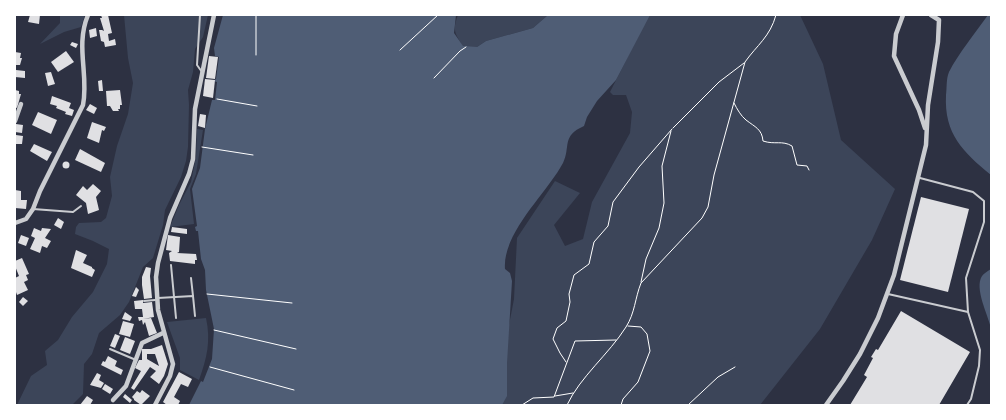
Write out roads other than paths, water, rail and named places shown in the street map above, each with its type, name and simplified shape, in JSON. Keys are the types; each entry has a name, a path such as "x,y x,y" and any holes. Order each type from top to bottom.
{"street":[{"path":"15,223 26,219 33,210 40,191 83,105 81,48 88,15"},
{"path":"155,405 173,370 173,359 163,333 158,310 156,278 158,264 170,218 189,174 196,109 214,15"},
{"path":"903,15 896,34 894,56 920,110 926,132"},
{"path":"826,405 860,354 888,294 926,145 928,105 938,42 939,20 931,15"},
{"path":"15,122 21,104"},
{"path":"113,400 126,386 142,343 163,333"}],"lane":[{"path":"200,15 197,65 202,72"},
{"path":"919,178 973,192 984,201 984,222 966,278 968,312 980,350 979,366 971,399 967,405"},
{"path":"33,210 73,212 82,206"},
{"path":"171,265 176,318"},
{"path":"191,278 195,316"},
{"path":"888,294 968,312"},
{"path":"144,301 193,296"},
{"path":"110,349 136,360"}]}
